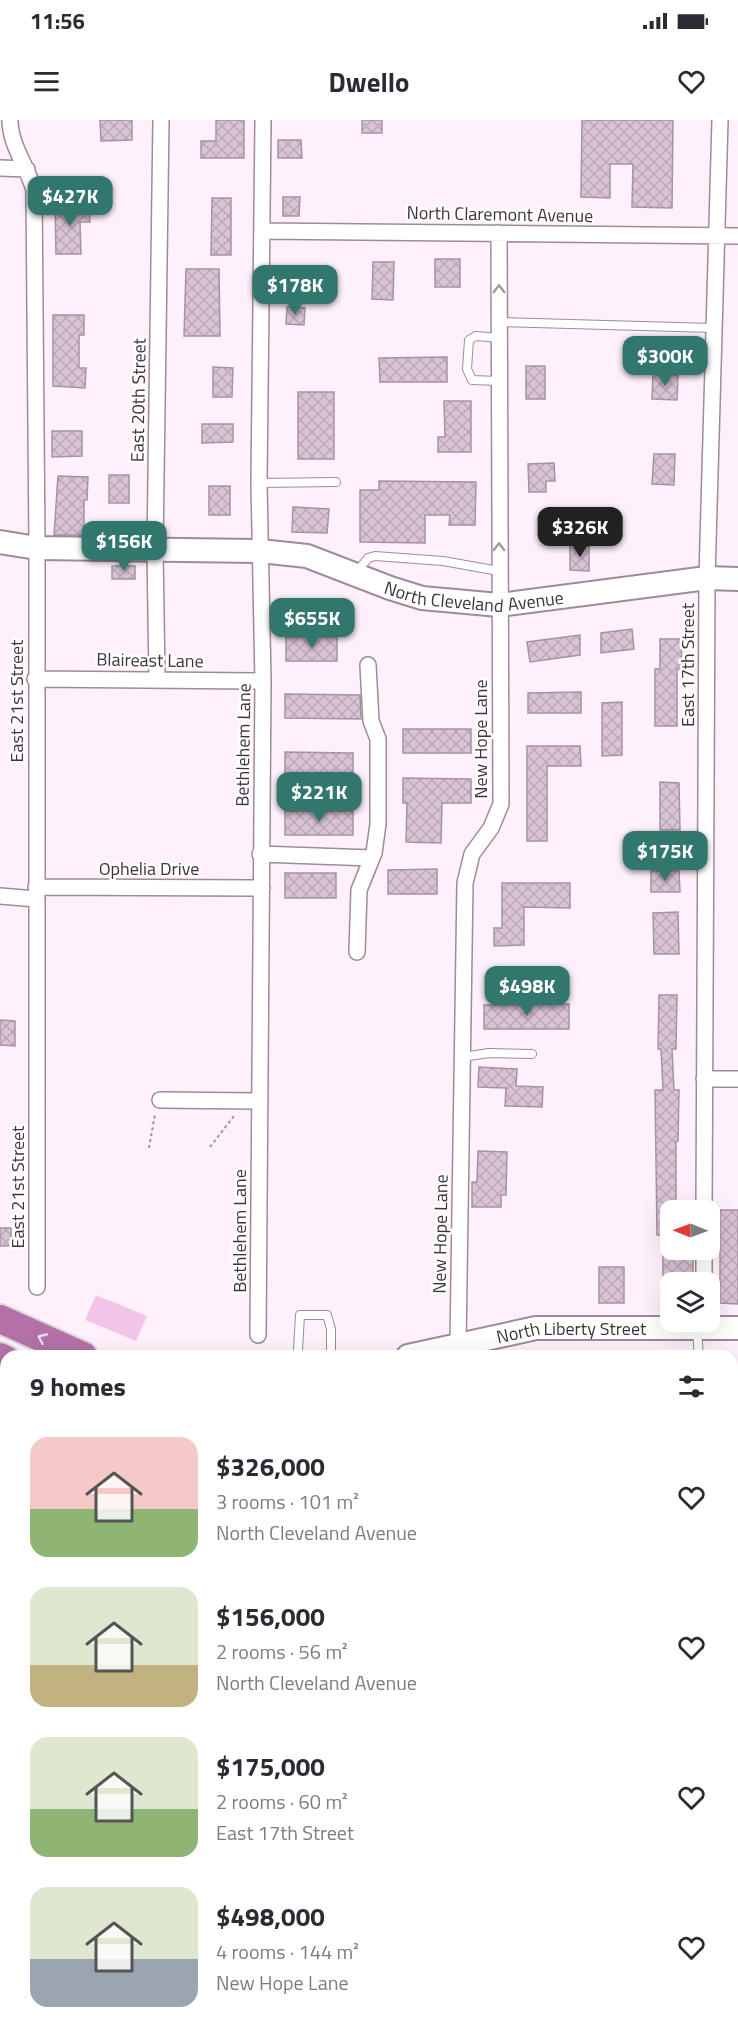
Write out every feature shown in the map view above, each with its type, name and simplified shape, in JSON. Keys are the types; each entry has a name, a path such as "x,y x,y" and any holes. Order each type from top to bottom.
{"highway":[{"path":"0,1319 70,1350"}],"street":[{"name":"East 21st Street","path":"10,120 14,143 34,190 37,548 35,679 37,1287"},
{"name":"East 20th Street","path":"157,680 155,549 161,120"},
{"name":"Bethlehem Lane","path":"258,1335 263,681 259,483 263,120"},
{"name":"East 17th Street","path":"704,1200 707,578 720,120"},
{"path":"0,168 27,169"},
{"name":"North Claremont Avenue","path":"263,231 738,236"},
{"name":"New Hope Lane","path":"458,1344 465,883 472,854 491,828 501,804 499,233"},
{"name":"North Cleveland Avenue","path":"0,542 37,548 260,551 307,556 422,598 499,605 707,578 738,579"},
{"path":"357,952 359,890 372,858 378,824 378,739 371,721 368,665"},
{"name":"Blaireast Lane","path":"35,679 263,681"},
{"path":"260,854 372,858"},
{"name":"Ophelia Drive","path":"0,896 36,893 262,888"},
{"path":"704,1079 738,1079"},
{"path":"160,1100 260,1101"},
{"name":"North Liberty Street","path":"434,1350 536,1328 660,1326"},
{"name":"North Liberty Street","path":"720,1327 738,1328"}],"lane":[{"path":"499,322 713,328"},
{"path":"499,338 476,336 469,340 467,369 472,380 499,381"},
{"path":"259,483 336,482"},
{"path":"354,574 368,558 375,556 443,561 499,571"},
{"path":"462,1057 489,1053 532,1054"},
{"path":"298,1350 300,1315 327,1315 331,1329 331,1350"},
{"path":"699,1350 701,1332"}],"path":[{"path":"149,1148 152,1121 160,1100"},
{"path":"210,1147 239,1110 243,1101"},
{"path":"237,1244 248,1244"}],"shaded area":[{"path":"96,1295 147,1316 136,1341 85,1320"}],"building":[{"path":"100,120 132,120 132,140 101,141"},
{"path":"216,120 244,120 244,158 201,158 201,141 216,141"},
{"path":"362,120 382,120 382,133 362,133"},
{"path":"582,120 673,120 672,208 632,207 633,164 610,164 610,198 581,197"},
{"path":"278,140 301,140 302,158 278,158"},
{"path":"283,197 300,197 299,216 283,216"},
{"path":"212,198 231,198 231,255 211,255"},
{"path":"89,203 90,222 80,222 81,254 56,254 55,204"},
{"path":"435,259 460,259 460,287 435,287"},
{"path":"373,262 394,262 393,300 372,299"},
{"path":"186,269 219,269 220,336 184,336"},
{"path":"287,307 305,308 304,325 286,324"},
{"path":"53,315 84,315 84,335 79,335 79,368 86,368 85,388 53,386"},
{"path":"447,357 447,382 380,382 379,358"},
{"path":"526,366 545,366 545,399 526,399"},
{"path":"213,367 233,368 232,397 213,397"},
{"path":"653,374 678,375 677,400 652,399"},
{"path":"298,392 334,392 334,459 298,459"},
{"path":"444,401 471,401 471,452 438,452 438,437 445,437"},
{"path":"202,424 233,424 233,442 202,443"},
{"path":"52,431 82,431 82,456 52,457"},
{"path":"654,454 675,454 674,485 652,484"},
{"path":"554,463 555,481 546,481 546,492 529,492 528,464"},
{"path":"109,475 129,475 129,503 109,503"},
{"path":"58,476 88,477 87,500 84,500 84,535 54,535"},
{"path":"379,481 476,482 475,525 449,525 450,515 425,515 425,543 360,542 360,490 379,490"},
{"path":"209,486 230,486 230,515 209,515"},
{"path":"293,507 329,509 327,533 292,532"},
{"path":"570,545 589,546 589,571 570,570"},
{"path":"112,566 135,566 135,579 112,579"},
{"path":"632,629 634,649 601,653 601,633"},
{"path":"580,635 580,655 530,662 527,642"},
{"path":"286,637 337,637 337,661 286,661"},
{"path":"660,639 682,639 681,670 677,669 677,726 655,726 655,669 660,669"},
{"path":"581,692 581,713 528,713 528,693"},
{"path":"285,694 360,695 361,719 285,718"},
{"path":"622,702 622,755 602,756 602,703"},
{"path":"403,729 471,729 471,753 403,753"},
{"path":"527,746 580,746 581,766 547,766 547,841 527,841"},
{"path":"285,752 353,753 353,777 285,777"},
{"path":"403,778 471,779 471,803 442,803 441,843 406,842 407,803 403,803"},
{"path":"660,782 679,783 680,830 660,830"},
{"path":"285,811 353,811 353,835 285,835"},
{"path":"437,869 437,894 388,894 388,870"},
{"path":"651,871 679,871 680,892 651,892"},
{"path":"285,873 336,873 336,898 285,898"},
{"path":"502,883 570,883 570,908 524,907 524,945 494,946 494,928 502,928"},
{"path":"678,912 679,954 654,954 653,913"},
{"path":"659,995 677,995 676,1049 672,1049 674,1090 679,1090 676,1200 660,1200 660,1235 657,1235 655,1090 663,1090 661,1049 658,1049"},
{"path":"569,1004 569,1029 484,1029 484,1005"},
{"path":"0,1020 15,1021 15,1046 0,1045"},
{"path":"479,1067 517,1069 516,1086 543,1087 542,1107 505,1106 506,1088 478,1087"},
{"path":"478,1151 507,1152 506,1195 501,1195 501,1207 472,1207 472,1182 477,1182"},
{"path":"720,1210 738,1210 738,1304 720,1303"},
{"path":"0,1228 11,1228 11,1246 0,1246"},
{"path":"663,1260 693,1260 693,1272 663,1272"},
{"path":"599,1267 624,1267 624,1303 599,1303"}]}
